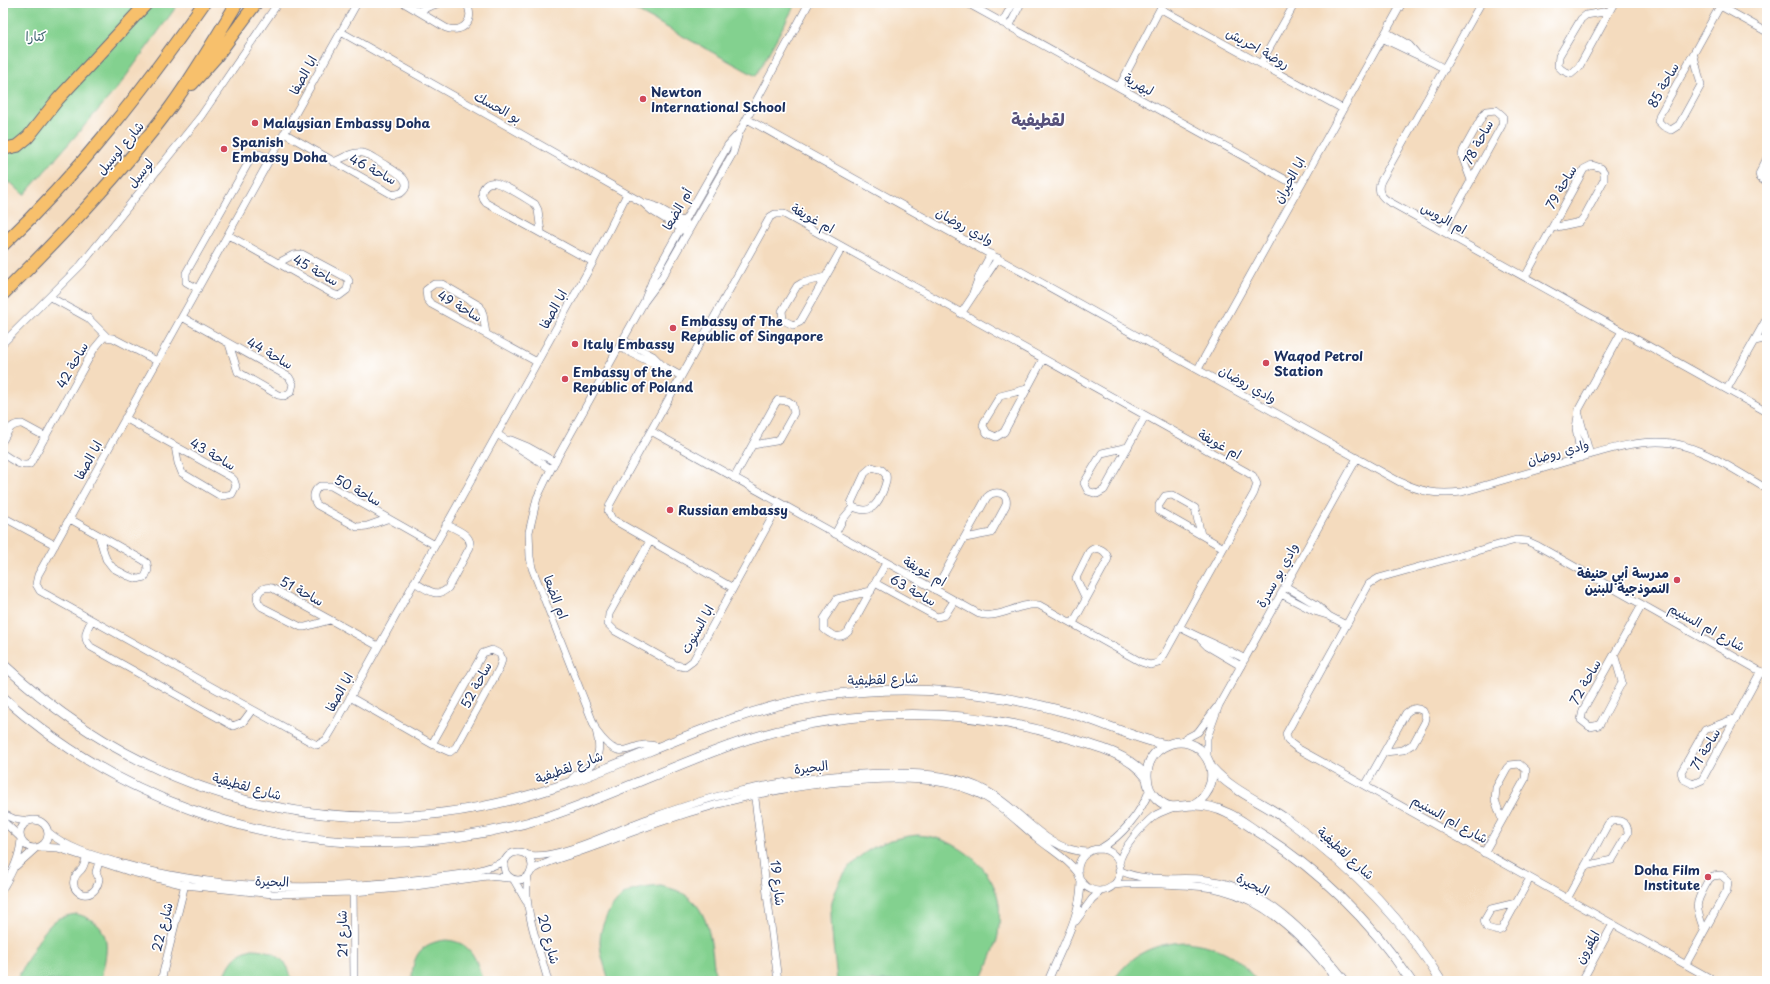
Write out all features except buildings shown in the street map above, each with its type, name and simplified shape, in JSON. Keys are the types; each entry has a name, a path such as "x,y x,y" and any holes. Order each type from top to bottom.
{"highway":[{"path":"3,149 17,146 28,137 58,99 147,3"},
{"name":"شارع لوسيل","path":"3,245 65,182 123,113 149,80 204,3"},
{"name":"شارع لوسيل","path":"3,294 83,213 148,136 180,93 237,3"},
{"path":"180,93 202,75 256,3"}],"street":[{"name":"لوسيل","path":"3,343 81,265 201,116 278,3"},
{"name":"ابا الصفا","path":"357,3 36,580 37,588 44,594 317,745 323,742 328,738 434,545 593,262 627,194"},
{"path":"404,3 446,28 454,30 460,30 470,15 466,3"},
{"path":"419,12 440,3"},
{"name":"أم الضعا","path":"551,469 644,302 654,276 685,225 728,145 739,133 747,119 809,3"},
{"name":"لبهرية","path":"967,3 1299,187"},
{"path":"1002,23 1013,3"},
{"path":"1009,26 1021,3"},
{"path":"1261,63 1294,3"},
{"name":"ابا الحيران","path":"1198,369 1402,3"},
{"name":"ام الروس","path":"1481,3 1381,181 1379,189 1383,198 1767,412"},
{"path":"1609,11 1586,15 1581,19 1560,56 1558,66 1562,70 1571,74 1580,67 1614,3"},
{"path":"1718,5 1767,32"},
{"name":"ساحة 85","path":"1694,56 1701,84 1679,125 1671,130 1658,121 1660,114 1694,56 1718,5"},
{"path":"1120,88 1162,6"},
{"name":"روضة احريش","path":"1162,6 1343,109"},
{"name":"بو الحسك","path":"341,32 643,203 652,211 685,225 687,232"},
{"path":"1384,35 1405,50 1416,53 1445,69"},
{"name":"ساحة 78","path":"1443,231 1502,125 1503,116 1496,110 1486,111 1463,151 1463,160 1471,180"},
{"name":"وادي روضان","path":"747,119 1398,481 1420,491 1448,494 1462,492 1590,455 1637,444 1671,443 1701,452 1767,489"},
{"name":"ساحة 46","path":"284,134 333,162 393,195 401,193 405,187 405,181 399,173 364,153 352,154 333,162"},
{"path":"198,289 186,282 186,273 251,158 260,154 270,159"},
{"path":"1767,158 1759,174 1760,178 1767,183"},
{"name":"ساحة 79","path":"1525,277 1584,169 1592,165 1601,168 1604,172 1604,180 1580,222 1552,228"},
{"path":"541,232 538,210 535,204 497,183 484,186 481,195 486,203 593,262"},
{"name":"ام غويفة","path":"651,431 954,601 984,616 1032,605 1039,605 1141,662 1150,665 1160,661 1257,484 1255,478 1245,471 842,248 784,214 777,213 772,215 681,376 651,431 608,511 612,519 733,588"},
{"name":"أم الضعا","path":"644,302 657,286 687,232"},
{"name":"ساحة 45","path":"228,235 333,294 339,296 347,290 349,282 347,278 306,255 298,254 278,262"},
{"path":"826,277 802,283 797,286 782,311 784,320 793,325 800,322 826,277 842,248"},
{"path":"973,295 980,274 990,254"},
{"path":"962,314 998,258"},
{"name":"ساحة 49","path":"486,334 483,314 480,306 442,284 434,284 426,290 427,299 431,304 537,362"},
{"path":"50,296 88,318 106,336"},
{"name":"ساحة 44","path":"182,317 289,376 293,384 291,392 284,396 278,395 240,374 234,364 229,344"},
{"path":"1727,389 1767,318"},
{"path":"1581,458 1576,428 1582,403 1622,331"},
{"name":"ساحة 42","path":"3,454 20,464 27,465 34,459 99,341 106,336 157,362"},
{"path":"1755,341 1767,338"},
{"path":"623,340 653,356 664,366 681,376"},
{"path":"619,347 650,362 664,366"},
{"path":"1027,389 1003,395 997,399 984,422 983,426 987,433 996,437 1004,432 1027,389 1043,359"},
{"path":"734,478 778,400 788,401 792,404 794,413 780,438 772,442 753,445"},
{"path":"1579,413 1590,455"},
{"path":"1128,447 1106,451 1098,456 1084,483 1085,488 1088,491 1097,494 1104,490 1128,447 1145,416"},
{"name":"ساحة 43","path":"125,418 176,446 231,477 236,486 232,494 228,496 219,495 187,477 180,470 176,446"},
{"path":"3,440 11,427 18,424 22,424 46,437"},
{"path":"497,434 528,447 555,462"},
{"path":"507,439 514,446 551,469"},
{"name":"وادي بو سدرة","path":"1207,758 1206,738 1219,705 1357,458"},
{"path":"872,468 882,470 886,475 886,484 875,505 867,510 860,510 853,507 851,503 865,473 872,468"},
{"name":"ام الضعا","path":"551,469 537,498 532,516 529,532 530,557 535,578 596,730 599,744 597,757 590,766 576,774 570,782"},
{"name":"ساحة 50","path":"387,519 367,526 358,527 317,505 314,499 315,491 320,486 331,486 434,545"},
{"path":"936,590 987,497 990,494 998,492 1004,495 1007,502 1006,505 991,533 965,538"},
{"path":"1201,535 1195,508 1172,495 1165,496 1158,505 1159,511 1201,535 1222,547"},
{"name":"ابا السنوت","path":"650,541 608,617 610,626 676,665 682,667 688,666 693,661 780,503"},
{"path":"835,534 842,519 853,507"},
{"path":"3,517 55,545"},
{"path":"70,519 147,563 148,570 145,577 141,579 133,579 109,564 99,536"},
{"path":"414,582 438,594 443,593 448,588 470,543 466,535 446,524"},
{"name":"شارع ام السنيم","path":"1716,981 1290,744 1286,734 1366,587 1373,581 1516,540 1532,543 1764,673"},
{"path":"1073,623 1086,599 1108,558 1105,551 1097,548 1092,548 1089,552 1076,578 1086,599"},
{"name":"ساحة 63","path":"871,591 837,599 824,619 824,629 835,636 845,636 848,632 871,591 886,563"},
{"name":"ساحة 63","path":"875,583 937,617 945,615 954,601"},
{"path":"1285,586 1317,605 1329,616"},
{"name":"ساحة 51","path":"330,620 305,628 301,627 262,607 258,603 258,595 262,588 272,588 378,646"},
{"path":"1281,594 1346,625"},
{"name":"ساحة 72","path":"1614,654 1622,677 1620,688 1601,722 1594,727 1590,727 1584,723 1581,715 1614,654 1642,605"},
{"path":"92,620 86,631 87,642 128,667 233,726 243,722 252,710"},
{"path":"1179,627 1199,638 1211,641 1245,659"},
{"path":"1199,638 1207,646 1241,666"},
{"name":"ساحة 52","path":"350,697 432,744 450,752 456,747 498,669 502,660 500,654 492,650 483,653 432,744"},
{"name":"شارع لقطيفية","path":"3,664 47,703 88,731 124,752 162,771 199,786 267,805 338,816 414,816 484,807 524,797 570,782 724,721 789,703 829,695 913,690 971,694 1021,701 1073,714 1167,745"},
{"name":"ساحة 71","path":"1736,718 1705,730 1682,768 1681,776 1683,779 1693,784 1702,780 1736,718 1764,673"},
{"path":"3,698 34,724 69,749 113,775 161,798 201,813 237,824 273,832 344,841 405,842 430,840 465,836 518,825 571,809 746,740 788,728 846,718 881,716 935,716 981,719 1033,728 1078,741 1120,756 1139,768 1147,778"},
{"name":"وادي بو سدرة","path":"1179,742 1198,732 1219,705"},
{"path":"1365,786 1406,713 1415,708 1423,711 1426,718 1425,722 1413,744 1403,750 1385,752"},
{"name":"ام الضعا","path":"596,730 606,743 615,750 627,751 651,744 659,746"},
{"path":"1193,805 1209,790 1212,779 1212,768 1207,758 1198,748 1179,742 1167,745 1153,756 1148,766 1147,778 1150,789 1163,803 1175,807 1193,805 1208,806 1228,813 1269,838 1294,857 1345,901 1386,947 1411,981"},
{"path":"1484,853 1525,779 1526,770 1519,764 1510,765 1507,768 1496,788 1495,800 1502,820"},
{"name":"شارع لقطيفية","path":"1212,768 1222,779 1270,809 1310,837 1350,872 1397,921 1441,981"},
{"name":"البحيرة","path":"530,874 548,862 568,852 687,809 728,801 755,792 799,787 859,777 916,777 971,790 1009,809 1054,844 1074,851 1088,852"},
{"path":"1048,981 1073,924 1081,899 1081,881 1078,873 1080,861 1088,852 1100,849 1116,837 1142,807 1150,789"},
{"name":"شارع 19","path":"755,792 778,981"},
{"path":"1073,924 1100,891 1113,885 1116,881 1121,856 1126,847 1143,827 1155,816 1175,807"},
{"name":"البحيرة","path":"1009,809 1038,839 1069,862 1078,873"},
{"path":"3,814 14,819 29,821 35,820 41,822 46,826 48,832 47,841 25,857 15,868 3,888"},
{"path":"1133,819 1143,827"},
{"path":"1567,899 1585,866 1608,824 1613,820 1617,820 1625,824 1628,828 1628,832 1612,860 1585,866"},
{"path":"3,821 21,838 27,846 38,848"},
{"path":"15,868 20,853 22,827 29,821"},
{"name":"البحيرة","path":"48,832 66,844 101,861 141,875 186,882 268,890 354,889 487,876 512,879"},
{"path":"1116,837 1126,847"},
{"name":"البحيرة","path":"38,848 58,848 86,858 101,861"},
{"path":"1100,849 1112,854 1119,867"},
{"path":"514,852 521,852 527,855 532,862 530,874 520,880 512,879 504,870 504,860 508,855 514,852"},
{"name":"البحيرة","path":"527,855 538,857 568,852"},
{"path":"86,858 82,869 77,874 74,881 74,886 78,892 83,894 90,894 96,890 99,879 96,872 101,861"},
{"name":"البحيرة","path":"428,881 485,870 504,860"},
{"name":"البحيرة","path":"1119,867 1130,875 1208,886 1231,892 1253,902 1278,915 1308,937 1346,981"},
{"name":"شارع 20","path":"530,874 526,888 527,904 548,981"},
{"path":"1686,964 1727,890 1728,881 1721,876 1713,876 1709,879 1697,902 1697,911 1704,930"},
{"path":"1516,903 1491,909 1484,921 1486,928 1493,931 1500,930 1516,903 1530,878"},
{"name":"شارع 20","path":"512,879 527,904"},
{"path":"1081,881 1092,889 1100,891"},
{"name":"شارع 22","path":"161,981 186,882"},
{"name":"البحيرة","path":"1113,885 1126,883 1183,882"},
{"name":"شارع 21","path":"354,889 354,981"},
{"name":"البحيرة","path":"1278,915 1302,939 1338,981"},
{"name":"المقرون","path":"1582,981 1613,924"}],"green space":[{"name":"كتارا","path":"3,3 179,3 119,86 24,195 10,182 3,187"},
{"path":"622,3 796,3 756,76"},
{"path":"918,835 945,841 963,850 979,864 991,880 995,889 1000,912 998,935 993,953 981,981 837,981 832,937 831,911 834,897 845,873 862,855 882,843 893,839"},
{"path":"661,886 682,893 692,900 700,909 709,932 716,981 609,981 600,947 600,935 607,915 615,903 625,894 638,889"},
{"path":"77,914 98,925 106,940 105,959 100,981 16,981 34,948 50,925 56,920 69,915"},
{"path":"446,940 455,941 462,944 472,953 483,981 412,981 412,972 419,952 430,944"},
{"path":"1187,942 1210,946 1227,953 1242,964 1257,981 1113,981 1128,963 1145,951 1155,947"},
{"path":"252,949 266,951 279,957 288,967 291,981 223,981 233,960 241,953"}],"place":[{"name":"Newton International School","path":"643,99"},
{"name":"Malaysian Embassy Doha","path":"255,123"},
{"name":"Spanish Embassy Doha","path":"224,149"},
{"name":"Embassy of The Republic of Singapore","path":"673,328"},
{"name":"Italy Embassy","path":"575,344"},
{"name":"Waqod Petrol Station","path":"1266,363"},
{"name":"Embassy of the Republic of Poland","path":"565,379"},
{"name":"Russian embassy","path":"670,510"},
{"name":"مدرسة أبي حنيفة النموذجية للبنين","path":"1677,580"},
{"name":"Doha Film Institute","path":"1708,877"}],"district":[{"name":"لقطيفية","path":"1038,120"}]}
